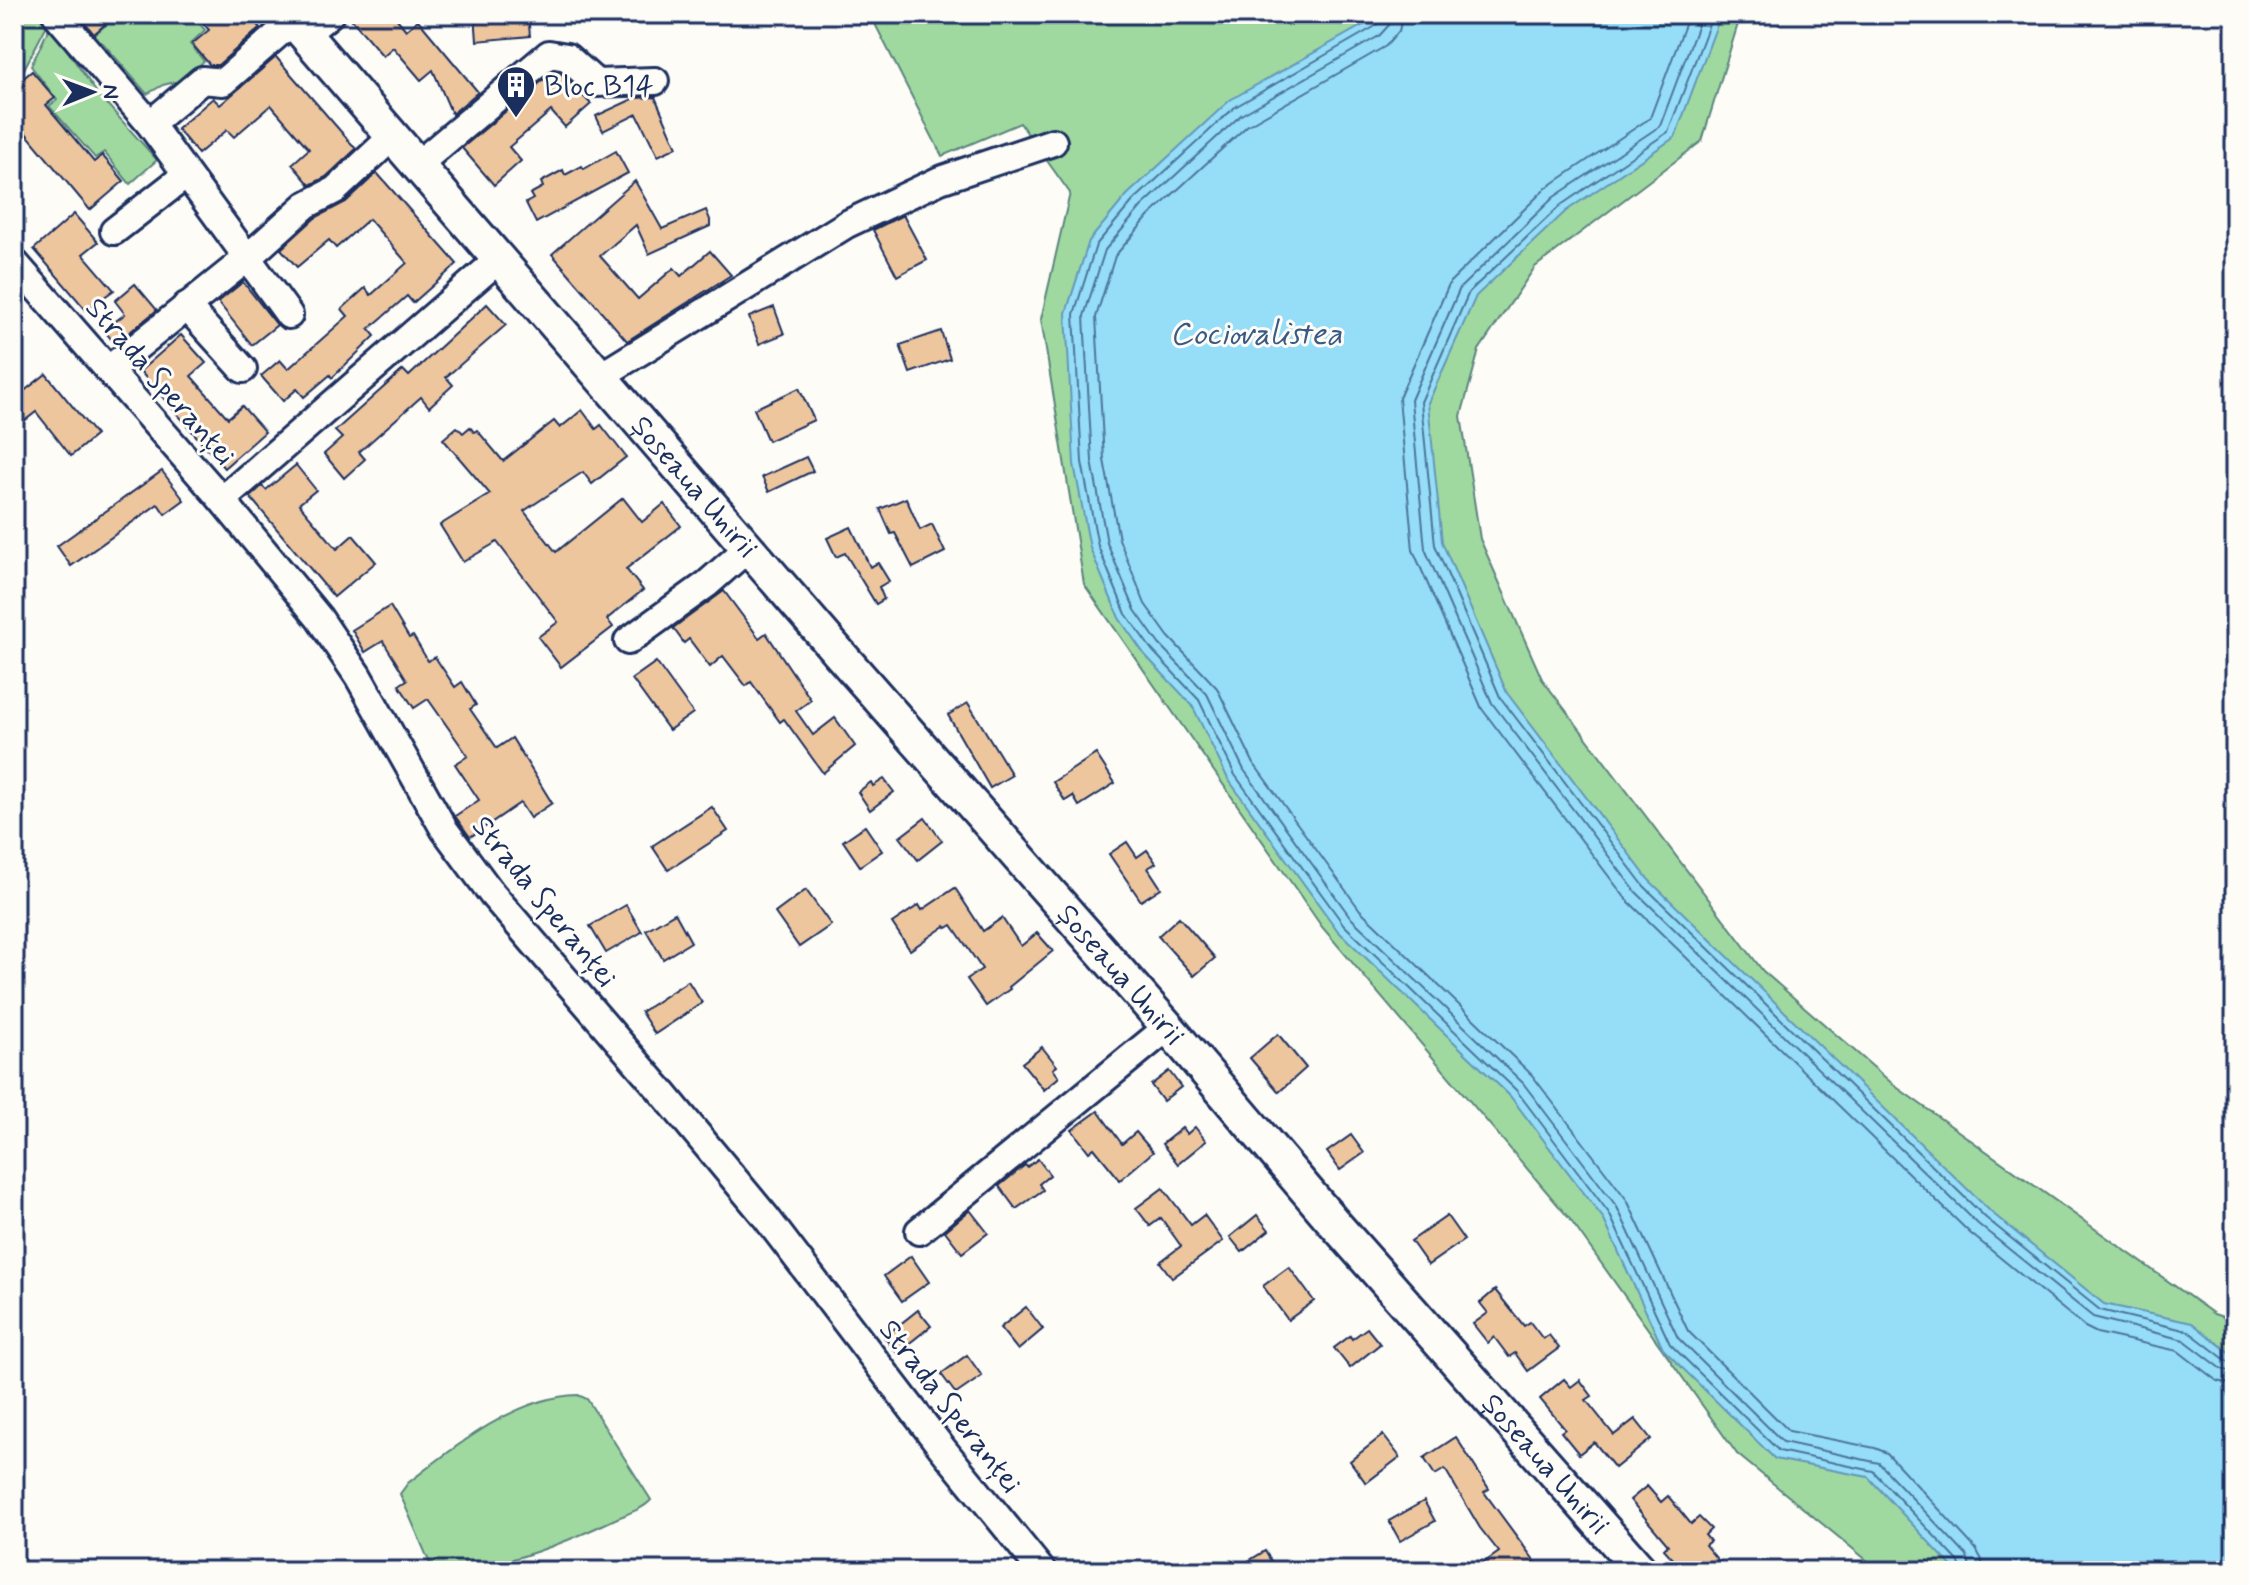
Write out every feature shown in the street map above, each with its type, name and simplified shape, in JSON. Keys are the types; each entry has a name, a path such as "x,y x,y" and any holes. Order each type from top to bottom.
{"main road":[{"name":"Șoseaua Unirii","path":"295,23 391,138 1168,1027 1335,1224 1641,1571"}],"street":[{"path":"56,14 150,124 289,315"},
{"path":"150,124 202,80 223,82 295,23 330,14"},
{"path":"416,166 549,54 567,57 596,83 655,81"},
{"path":"108,370 246,259 306,205 335,190 391,138"},
{"path":"599,377 847,224 940,180 1053,142"},
{"path":"114,231 186,175"},
{"path":"222,500 498,260"},
{"name":"Strada Speranței","path":"14,262 222,500 327,630 358,676 444,829 492,894 654,1081 765,1216 933,1436 1042,1571"},
{"path":"186,306 243,369"},
{"path":"628,641 707,584 748,548"},
{"path":"919,1231 1168,1027"}],"green space":[{"path":"29,14 42,14 48,23 24,69 14,77 14,26"},
{"path":"120,14 134,17 138,14 191,14 205,30 190,44 204,61 183,80 163,85 147,94 103,43 91,52 86,41"},
{"name":"Cociovalistea","path":"870,14 1741,14 1702,141 1535,267 1479,350 1461,416 1480,539 1542,679 1763,971 1895,1086 2214,1314 2235,1321 2235,1571 1880,1571 1737,1454 1569,1218 1322,927 1084,584 1041,319 1070,193 1020,123 942,156"},
{"path":"50,26 97,93 157,160 130,184 104,152 95,158 49,106 57,100 31,66"},
{"path":"578,1395 587,1399 651,1500 634,1512 527,1555 481,1567 436,1571 431,1566 400,1494 408,1483 445,1454 510,1414 532,1404"}],"water":[{"name":"Cociovalistea","path":"1375,14 1721,14 1675,137 1566,211 1476,296 1428,403 1442,542 1507,693 1649,880 1991,1212 2104,1304 2192,1323 2235,1357 2235,1571 1956,1571 1868,1477 1775,1459 1663,1349 1603,1218 1510,1096 1338,931 1228,779 1192,705 1145,655 1119,618 1090,548 1074,464 1066,313 1089,241 1127,195 1230,100 1370,21"}],"building":[{"path":"77,14 117,14 94,34"},
{"path":"195,14 248,14 260,28 218,65 210,65 192,44 209,30"},
{"path":"347,14 393,14 406,30 418,20 478,92 452,114 433,70 421,80 393,47 383,56"},
{"path":"475,14 528,14 530,36 477,41"},
{"path":"276,57 356,149 326,177 310,185 292,164 309,149 271,105 234,137 227,130 198,154 177,129 213,98 220,105"},
{"path":"32,71 55,98 46,105 94,162 102,155 124,181 90,210 14,119 14,115 21,110 14,102 14,86"},
{"name":"Bloc B14","path":"554,71 560,72 591,104 565,127 551,111 509,147 521,161 494,185 462,148"},
{"path":"655,97 677,147 658,156 637,114 603,131 596,116 635,98"},
{"path":"616,151 628,173 536,223 526,203 533,199 530,194 543,187 541,182 563,170 565,175 582,166 584,169"},
{"path":"377,173 457,264 413,303 407,296 369,329 375,336 332,378 330,375 304,397 297,389 283,401 261,376 280,360 288,369 348,316 342,309 365,288 371,295 407,263 369,219 336,248 329,240 297,267 281,249 315,218 346,202"},
{"path":"635,181 662,229 706,210 710,220 710,226 649,254 636,225 600,256 638,299 674,268 681,276 710,251 731,275 627,341 552,254"},
{"path":"74,214 98,242 83,254 114,290 86,310 34,249"},
{"path":"903,215 927,260 897,276 873,230"},
{"path":"243,282 277,325 252,345 218,302"},
{"path":"135,284 157,310 115,344 104,330 125,314 115,301"},
{"path":"487,304 506,325 446,377 453,385 429,407 421,397 359,452 365,459 344,478 324,454 342,438 335,431 403,370 409,376"},
{"path":"774,307 784,334 759,344 749,317"},
{"path":"941,331 950,359 910,373 900,345"},
{"path":"181,335 206,363 191,376 228,418 242,406 265,432 224,468 140,371"},
{"path":"46,374 96,435 71,456 36,412 14,429 14,399"},
{"path":"799,388 814,420 768,441 754,409"},
{"path":"582,410 596,429 601,425 626,457 592,484 583,472 524,511 556,552 623,498 642,522 664,504 681,526 626,569 643,590 607,619 613,627 561,667 538,637 558,622 497,542 463,562 440,525 490,494 443,439 457,427 463,433 470,427 474,432 477,430 503,461 554,421 560,428"},
{"path":"806,457 813,471 769,492 762,477"},
{"path":"296,465 316,490 299,504 337,549 353,535 376,562 334,597 250,497 262,486 266,490"},
{"path":"162,471 184,500 165,514 158,504 71,566 57,546"},
{"path":"906,498 920,530 932,524 945,552 913,568 895,533 891,534 880,509"},
{"path":"851,527 870,567 878,563 889,581 879,587 884,599 876,604 845,553 836,557 827,538"},
{"path":"724,591 759,638 766,633 811,700 796,711 813,735 835,718 855,746 823,773 784,719 780,722 751,682 746,686 723,656 710,667 689,639 684,643 673,628"},
{"path":"390,606 409,638 413,636 428,661 435,657 455,687 462,682 476,705 470,709 497,748 512,738 552,803 530,818 520,803 470,837 455,816 479,800 455,764 468,756 428,699 414,708 399,685 407,680 383,641 365,652 352,630"},
{"path":"656,662 693,713 669,730 632,679"},
{"path":"968,703 1012,775 990,788 948,715"},
{"path":"1096,754 1115,783 1079,806 1073,796 1065,801 1053,782"},
{"path":"884,779 894,792 870,810 858,792 871,782 873,786"},
{"path":"712,807 728,831 668,870 652,846"},
{"path":"925,818 942,841 918,860 900,837"},
{"path":"865,826 882,851 860,866 843,841"},
{"path":"1127,842 1137,857 1147,850 1156,863 1148,868 1161,888 1141,901 1109,854"},
{"path":"955,888 983,931 1002,918 1021,946 1037,933 1053,951 986,1006 967,979 982,969 952,925 945,926 910,950 892,923 919,905 922,910"},
{"path":"806,890 831,925 799,947 775,913"},
{"path":"626,905 642,932 606,953 590,926"},
{"path":"675,913 691,942 663,959 646,930"},
{"path":"1179,917 1215,958 1194,976 1158,936"},
{"path":"688,981 702,1003 655,1034 641,1012"},
{"path":"1278,1034 1306,1068 1279,1092 1250,1058"},
{"path":"1042,1047 1057,1066 1053,1069 1059,1077 1044,1090 1022,1063"},
{"path":"1169,1071 1181,1087 1163,1101 1151,1085"},
{"path":"1098,1111 1122,1144 1136,1132 1153,1152 1120,1180 1094,1148 1089,1152 1072,1130"},
{"path":"1195,1127 1206,1141 1178,1164 1162,1144 1182,1128 1187,1134"},
{"path":"1351,1135 1364,1153 1340,1170 1327,1152"},
{"path":"1038,1159 1050,1175 1039,1184 1043,1190 1016,1209 999,1186 1025,1165 1027,1167"},
{"path":"1163,1188 1191,1225 1204,1215 1223,1241 1172,1278 1160,1262 1181,1246 1161,1218 1150,1226 1136,1208"},
{"path":"970,1210 988,1233 962,1253 945,1231"},
{"path":"1257,1215 1269,1230 1242,1252 1230,1237"},
{"path":"1447,1216 1464,1240 1428,1265 1411,1241"},
{"path":"911,1256 929,1282 902,1301 884,1276"},
{"path":"1289,1267 1314,1301 1288,1320 1263,1286"},
{"path":"1495,1290 1524,1326 1530,1322 1543,1339 1549,1335 1559,1348 1528,1371 1515,1353 1509,1357 1494,1337 1488,1343 1473,1324 1488,1313 1480,1303"},
{"path":"1026,1307 1043,1329 1018,1350 1000,1328"},
{"path":"918,1310 931,1326 897,1353 884,1337"},
{"path":"1367,1328 1380,1344 1350,1368 1334,1348"},
{"path":"967,1355 982,1376 956,1394 941,1374"},
{"path":"1564,1379 1571,1387 1580,1380 1592,1396 1586,1400 1614,1435 1635,1419 1651,1439 1615,1468 1594,1442 1579,1454 1561,1432 1565,1429 1540,1399"},
{"path":"1383,1435 1400,1457 1366,1483 1350,1461"},
{"path":"1456,1437 1489,1489 1484,1492 1542,1571 1472,1571 1499,1552 1480,1528 1445,1469 1435,1475 1424,1458"},
{"path":"1647,1486 1661,1502 1668,1496 1691,1524 1699,1517 1711,1529 1705,1535 1710,1541 1705,1545 1727,1571 1684,1571 1664,1549 1668,1545 1630,1500"},
{"path":"1424,1501 1435,1521 1400,1541 1389,1521"},
{"path":"1265,1551 1277,1571 1232,1571"}],"place":[{"name":"Bloc B14","path":"516,119"}]}
